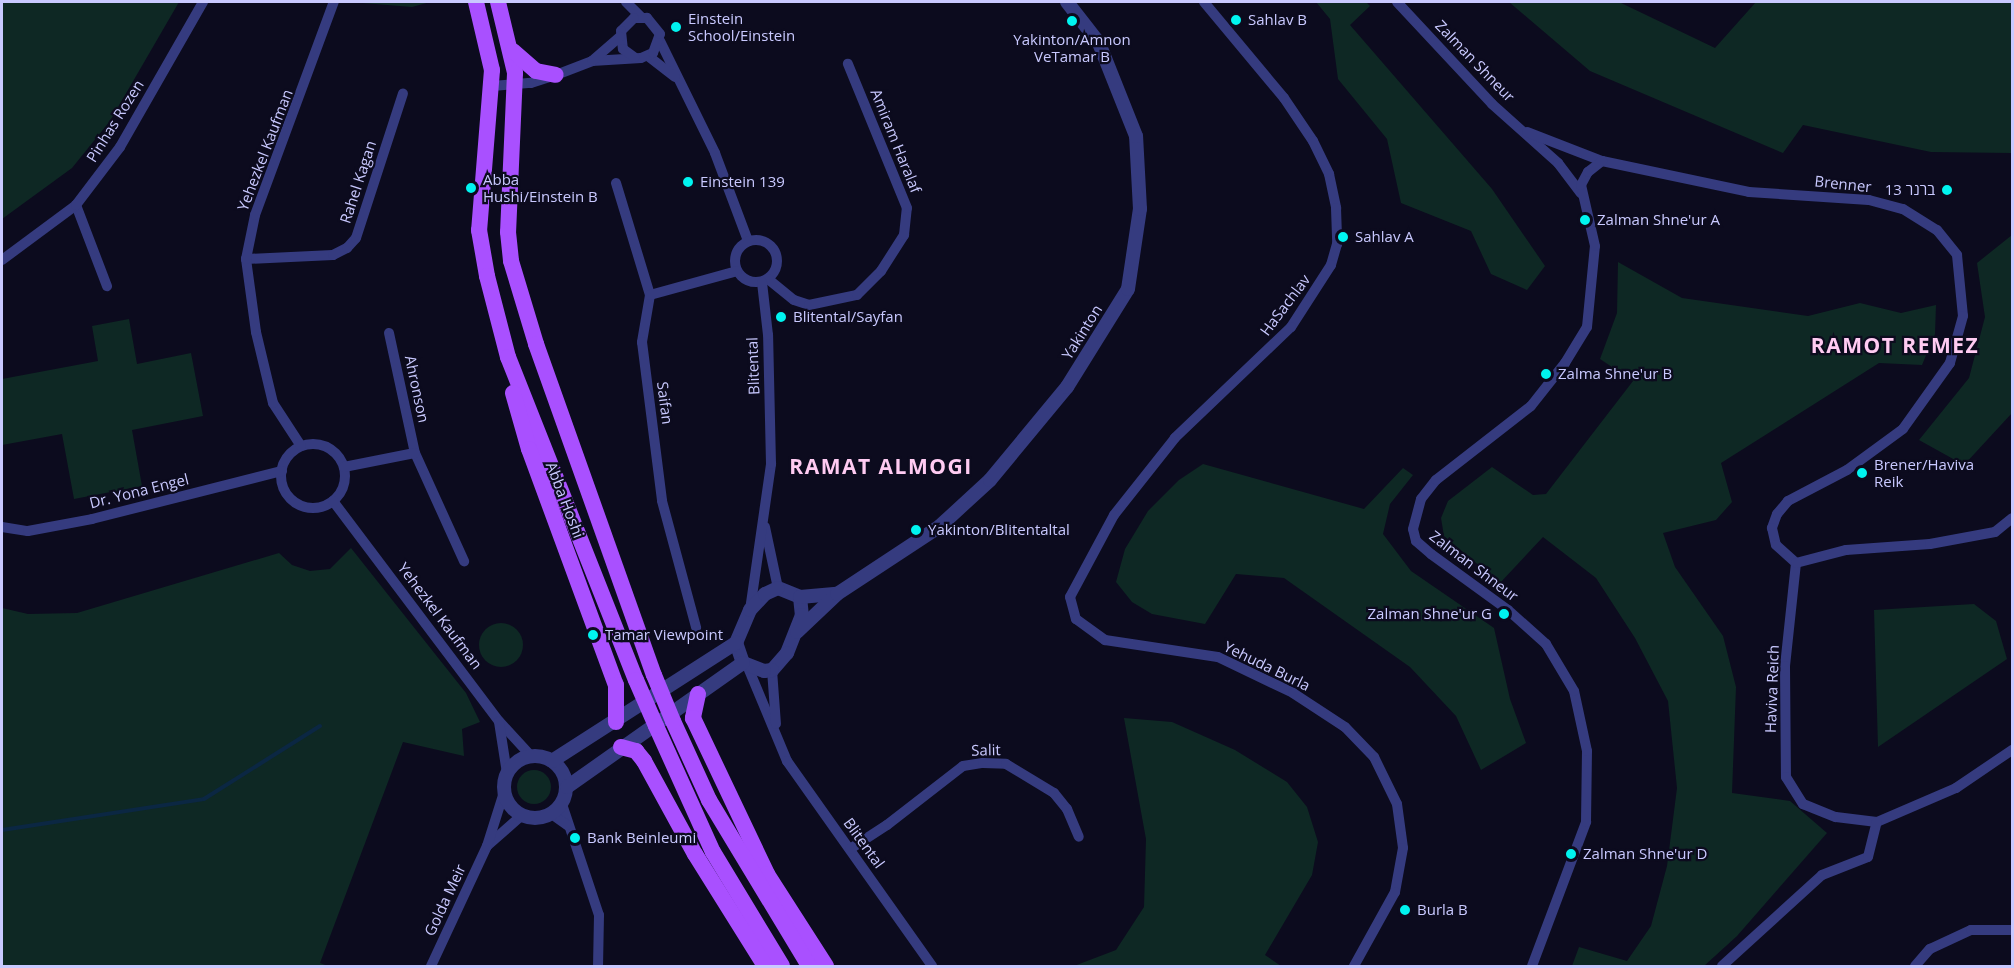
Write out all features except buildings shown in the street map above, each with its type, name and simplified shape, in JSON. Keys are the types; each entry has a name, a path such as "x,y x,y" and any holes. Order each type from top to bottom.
{"main road":[{"name":"Abba Hoshi","path":"476,2 490,50 493,86 479,230 508,357 656,726 713,852 782,966"},
{"name":"Abba Hoshi","path":"498,2 513,51 516,84 508,232 512,261 536,344 654,675 673,722 709,800 808,966"},
{"path":"513,51 536,71 556,75"},
{"path":"508,357 512,390 529,449 616,685 616,722"},
{"path":"698,694 693,718 767,874 826,966"},
{"path":"621,747 636,751 644,761 695,854 765,966"}],"street":[{"name":"Pinhas Rozen","path":"2,260 76,204 120,147 203,2"},
{"name":"Yehezkel Kaufman","path":"301,446 273,403 256,332 246,259 255,215 334,2"},
{"path":"626,2 640,17 658,27 660,41 715,153 748,241"},
{"name":"Yakinton","path":"797,632 837,594 940,526 990,480 1067,387 1128,288 1140,209 1136,136 1099,43 1067,2"},
{"name":"HaSachlav","path":"1070,597 1114,515 1175,438 1291,327 1331,265 1337,244 1336,208 1329,174 1313,141 1284,98 1204,2"},
{"name":"Zalman Shneur","path":"1397,2 1492,104 1527,132 1582,193 1595,246 1587,327 1565,363 1531,406 1436,480 1420,499 1413,529 1416,541 1431,554 1500,604 1546,644 1574,691 1587,752 1586,822 1532,966"},
{"path":"592,61 620,37 624,25 640,17"},
{"path":"620,37 623,49 634,57"},
{"path":"648,56 660,41"},
{"path":"493,86 516,84 556,75 592,61 648,56 681,84"},
{"name":"Amiram Haralaf","path":"765,280 794,300 809,305 857,296 881,271 904,235 908,208 848,64"},
{"name":"Rahel Kagan","path":"246,259 333,255 348,248 356,238 403,93"},
{"name":"Brenner","path":"1527,132 1602,161 1749,192 1869,200 1903,209 1937,230 1957,255 1963,316 1950,363 1904,429 1847,470 1788,501 1777,514 1772,528 1776,545 1796,563"},
{"path":"1582,193 1584,178 1602,161"},
{"name":"Saifan","path":"616,183 650,295 642,342 662,501 696,627"},
{"path":"76,204 107,286"},
{"path":"761,240 777,254 777,268 765,280 748,280 737,271 737,251 748,241 761,240"},
{"path":"650,295 737,271"},
{"name":"Blitental","path":"750,610 771,464 765,280"},
{"name":"Ahronson","path":"388,333 415,453 464,561"},
{"path":"322,445 332,450 344,467 344,486 333,501 313,508 302,506 286,492 282,471 292,452 301,446 322,445"},
{"path":"344,467 415,453"},
{"name":"Dr. Yona Engel","path":"2,527 28,531 92,519 282,471"},
{"name":"Yehezkel Kaufman","path":"333,501 499,721 531,756"},
{"path":"1796,563 1846,550 1930,543 1995,532 2013,518"},
{"name":"Blitental","path":"764,520 778,588"},
{"name":"Haviva Reich","path":"1796,563 1785,666 1786,777 1803,804 1836,817 1877,822"},
{"path":"552,761 736,643 750,610 765,594 778,588 800,597 802,615 797,632 772,670 764,671 745,664 736,643"},
{"name":"Yakinton","path":"800,597 837,594"},
{"name":"Yehuda Burla","path":"1070,597 1076,620 1105,640 1218,657 1293,693 1345,727 1374,757 1398,804 1403,848 1395,892 1354,966"},
{"path":"567,787 621,747 745,664"},
{"name":"Blitental","path":"745,664 787,761 932,966"},
{"name":"Blitental","path":"772,670 776,734"},
{"name":"Yehezkel Kaufman","path":"499,721 507,773"},
{"path":"1722,966 1822,875 1868,857 1877,822 1956,788 2013,750"},
{"path":"562,804 543,818 521,816 507,802 504,792 507,773 513,765 531,756 552,761 565,777 567,787 562,804 567,825 599,915 598,966"},
{"name":"Salit","path":"850,849 887,825 963,766 983,763 1006,764 1054,793 1067,809 1079,837"},
{"name":"Golda Meir","path":"431,966 487,846 504,792"},
{"path":"550,813 567,825"},
{"name":"Golda Meir","path":"487,846 521,816"},
{"path":"1915,966 1930,949 1971,930 2013,930"}],"green space":[{"path":"2,2 179,2 110,121 72,168 2,219"},
{"path":"350,2 430,2 412,7"},
{"path":"1316,2 1366,2 1370,6 1350,25 1492,189 1545,266 1527,290 1491,274 1471,231 1401,203 1387,139 1338,79 1330,19"},
{"path":"1509,2 1619,2 1715,48 1756,2 2012,2 2012,153 1931,152 1803,125 1783,153 1590,71"},
{"path":"2012,235 2012,413 1964,465 1919,440 1969,378 1985,317 1977,263"},
{"path":"1618,262 1682,298 1808,316 1860,303 1901,313 1936,305 1935,334 1922,365 1879,363 1721,463 1732,502 1716,520 1663,533 1675,567 1723,636 1736,687 1732,793 1790,801 1827,833 1737,936 1704,966 1572,966 1579,947 1627,961 1651,926 1667,866 1677,788 1668,701 1635,638 1596,578 1543,537 1500,583 1444,536 1441,518 1448,501 1492,467 1533,495 1546,494 1633,381 1600,359 1617,313"},
{"path":"129,319 137,364 191,353 203,416 132,430 142,486 74,499 62,434 2,445 2,379 98,361 92,326"},
{"path":"1203,464 1364,509 1403,468 1413,475 1390,504 1383,534 1411,571 1494,628 1510,699 1526,743 1481,770 1456,716 1410,667 1284,578 1236,574 1205,624 1152,614 1132,602 1116,582 1125,549 1148,511 1179,480"},
{"path":"351,548 466,693 480,722 462,729 464,756 403,742 320,963 328,966 2,966 2,608 28,614 77,613 279,553 292,565 310,571 330,569"},
{"path":"1974,604 1996,621 2007,659 1878,747 1874,610"},
{"path":"501,623 516,630 523,645 516,660 501,667 486,660 479,645 486,630"},
{"path":"1124,718 1172,722 1235,750 1287,782 1307,807 1318,842 1312,875 1265,955 1281,966 1074,966 1116,950 1144,907 1146,839"},
{"path":"534,770 546,775 551,787 546,799 534,804 522,799 517,787 522,775"}],"waterway":[{"path":"2,830 204,799 320,726"}],"place":[{"name":"Sahlav B","path":"1236,20"},
{"name":"Yakinton/Amnon VeTamar B","path":"1072,21"},
{"name":"Einstein School/Einstein","path":"676,27"},
{"name":"Einstein 139","path":"688,182"},
{"name":"Abba Hushi/Einstein B","path":"471,188"},
{"name":"ברנר 13","path":"1947,190"},
{"name":"Zalman Shne'ur A","path":"1585,220"},
{"name":"Sahlav A","path":"1343,237"},
{"name":"Blitental/Sayfan","path":"781,317"},
{"name":"Zalma Shne'ur B","path":"1546,374"},
{"name":"Brener/Haviva Reik","path":"1862,473"},
{"name":"Yakinton/Blitentaltal","path":"916,530"},
{"name":"Zalman Shne'ur G","path":"1504,614"},
{"name":"Tamar Viewpoint","path":"593,635"},
{"name":"Bank Beinleumi","path":"575,838"},
{"name":"Zalman Shne'ur D","path":"1571,854"},
{"name":"Burla B","path":"1405,910"}],"district":[{"name":"RAMOT REMEZ","path":"1895,345"},
{"name":"RAMAT ALMOGI","path":"881,466"}]}
